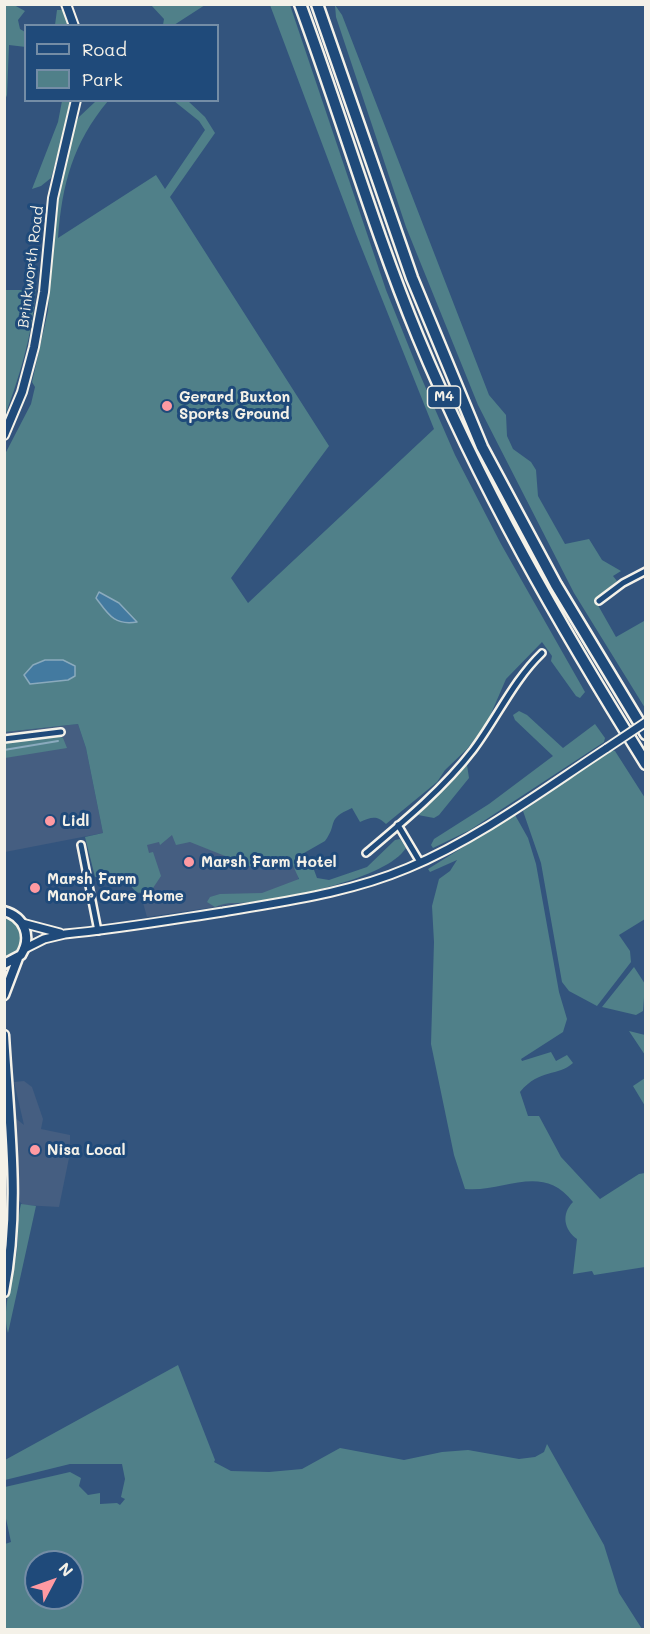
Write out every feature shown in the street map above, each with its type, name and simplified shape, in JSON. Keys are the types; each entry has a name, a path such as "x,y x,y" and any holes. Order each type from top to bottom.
{"highway":[{"name":"M4","path":"300,4 399,291 466,448 539,588 645,764"},
{"name":"M4","path":"317,4 411,278 482,447 556,585 645,734"}],"main road":[{"path":"66,4 73,24"},
{"name":"Brinkworth Road","path":"4,435 24,386 34,347 44,291 53,198 76,102"},
{"path":"4,994 18,957 24,949 27,936 22,923 6,910"},
{"path":"4,964 18,957"},
{"path":"4,1035 14,1198 10,1257 4,1292"}],"street":[{"path":"599,601 623,583 645,571"},
{"path":"366,853 442,785 471,753 521,675 542,653"},
{"path":"24,949 44,939 65,934 98,931 332,892 374,880 420,862 506,813 645,722"},
{"path":"4,739 61,732"},
{"path":"398,825 420,862"},
{"path":"81,845 98,931"},
{"path":"22,923 65,934"}],"shaded area":[{"path":"99,592 119,603 137,622 129,623 112,618 96,598"},
{"path":"45,660 63,660 75,666 75,676 68,680 30,684 24,675 33,665"},
{"path":"78,724 86,748 103,833 5,852 4,732"},
{"path":"174,834 240,862 244,867 291,861 297,871 300,890 295,895 147,917 134,871 145,842"},
{"path":"24,1081 32,1087 43,1119 41,1129 70,1135 70,1153 59,1207 23,1205 19,1201 14,1117 24,1125 14,1082"}],"green space":[{"path":"5,4 14,5 25,11 18,20 20,29 24,31 24,47 9,45 5,100"},
{"path":"151,5 205,5 176,24 163,24 164,19"},
{"path":"270,5 290,5 386,290 455,455 501,544 585,692 580,698 576,696 551,661 552,656 542,642 506,679 487,723 437,782 386,824 374,818 360,822 352,808 344,812 335,819 325,841 297,857 310,859 317,878 329,880 367,867 395,840 400,839 406,848 395,859 379,869 358,878 311,891 215,907 207,902 210,897 220,894 262,893 299,879 291,861 244,867 240,862 190,842 176,845 172,835 160,845 159,842 147,845 149,853 153,852 161,876 151,891 137,893 128,883 110,881 109,874 95,877 85,837 103,833 86,748 78,724 5,732 4,456 31,404 35,387 32,382 48,311 54,221 72,131 79,117 95,102 107,102 86,133 71,165 66,182 58,238 156,175 165,189 205,130 199,121 175,102 189,102 205,117 215,133 170,197 329,446 231,578 248,603 434,429 356,234"},
{"path":"335,5 342,15 489,395 506,415 507,436 513,449 531,462 536,470 538,496 565,544 589,539 602,560 621,571 613,576 617,581 595,600 616,637 644,621 645,623 645,708 574,593 478,405 406,227 336,17"},
{"path":"57,10 63,10 69,24 55,24"},
{"path":"62,102 72,102 51,178 41,186 32,189 58,122"},
{"path":"36,282 33,317 26,350 5,416 5,290 27,290"},
{"path":"519,711 527,715 563,748 595,724 605,738 604,742 470,830 433,848 431,845 434,839 489,804 553,756 515,720 513,715"},
{"path":"56,735 63,738 67,748 5,758 5,742"},
{"path":"611,750 615,751 645,798 645,919 619,935 630,951 631,962 597,1006 569,991 562,982 541,863 523,811"},
{"path":"467,765 469,778 439,815 434,818 418,815"},
{"path":"515,815 528,838 536,864 559,992 567,1019 563,1032 521,1059 522,1061 551,1052 556,1061 567,1055 573,1063 535,1079 520,1092 528,1116 539,1116 561,1157 600,1199 639,1174 645,1173 645,1267 594,1275 592,1271 573,1274 577,1239 567,1227 566,1217 573,1202 561,1190 535,1181 465,1189 454,1155 431,1044 434,942 432,906 439,879 450,871 457,860 430,872 428,869"},
{"path":"5,917 17,925 20,940 14,953 5,959"},
{"path":"634,967 645,984 643,1011 636,1015 602,1007"},
{"path":"629,1031 645,1035 645,1055"},
{"path":"645,1078 645,1106 633,1086"},
{"path":"21,1204 36,1206 8,1333 7,1302 17,1250"},
{"path":"178,1365 214,1462 231,1471 269,1472 302,1469 340,1448 404,1460 442,1452 468,1450 519,1459 535,1457 544,1452 547,1444 604,1545 619,1593 642,1629 5,1629 5,1544 11,1542 5,1514 5,1487 70,1472 81,1478 79,1486 88,1495 100,1493 100,1504 117,1503 120,1505 125,1499 121,1497 125,1479 122,1464 70,1464 5,1480 5,1460"}],"waterway":[{"path":"4,750 58,741"}],"place":[{"name":"Gerard Buxton Sports Ground","path":"167,406"},
{"name":"Lidl","path":"50,821"},
{"name":"Marsh Farm Hotel","path":"189,862"},
{"name":"Marsh Farm Manor Care Home","path":"35,888"},
{"name":"Nisa Local","path":"35,1150"}]}
